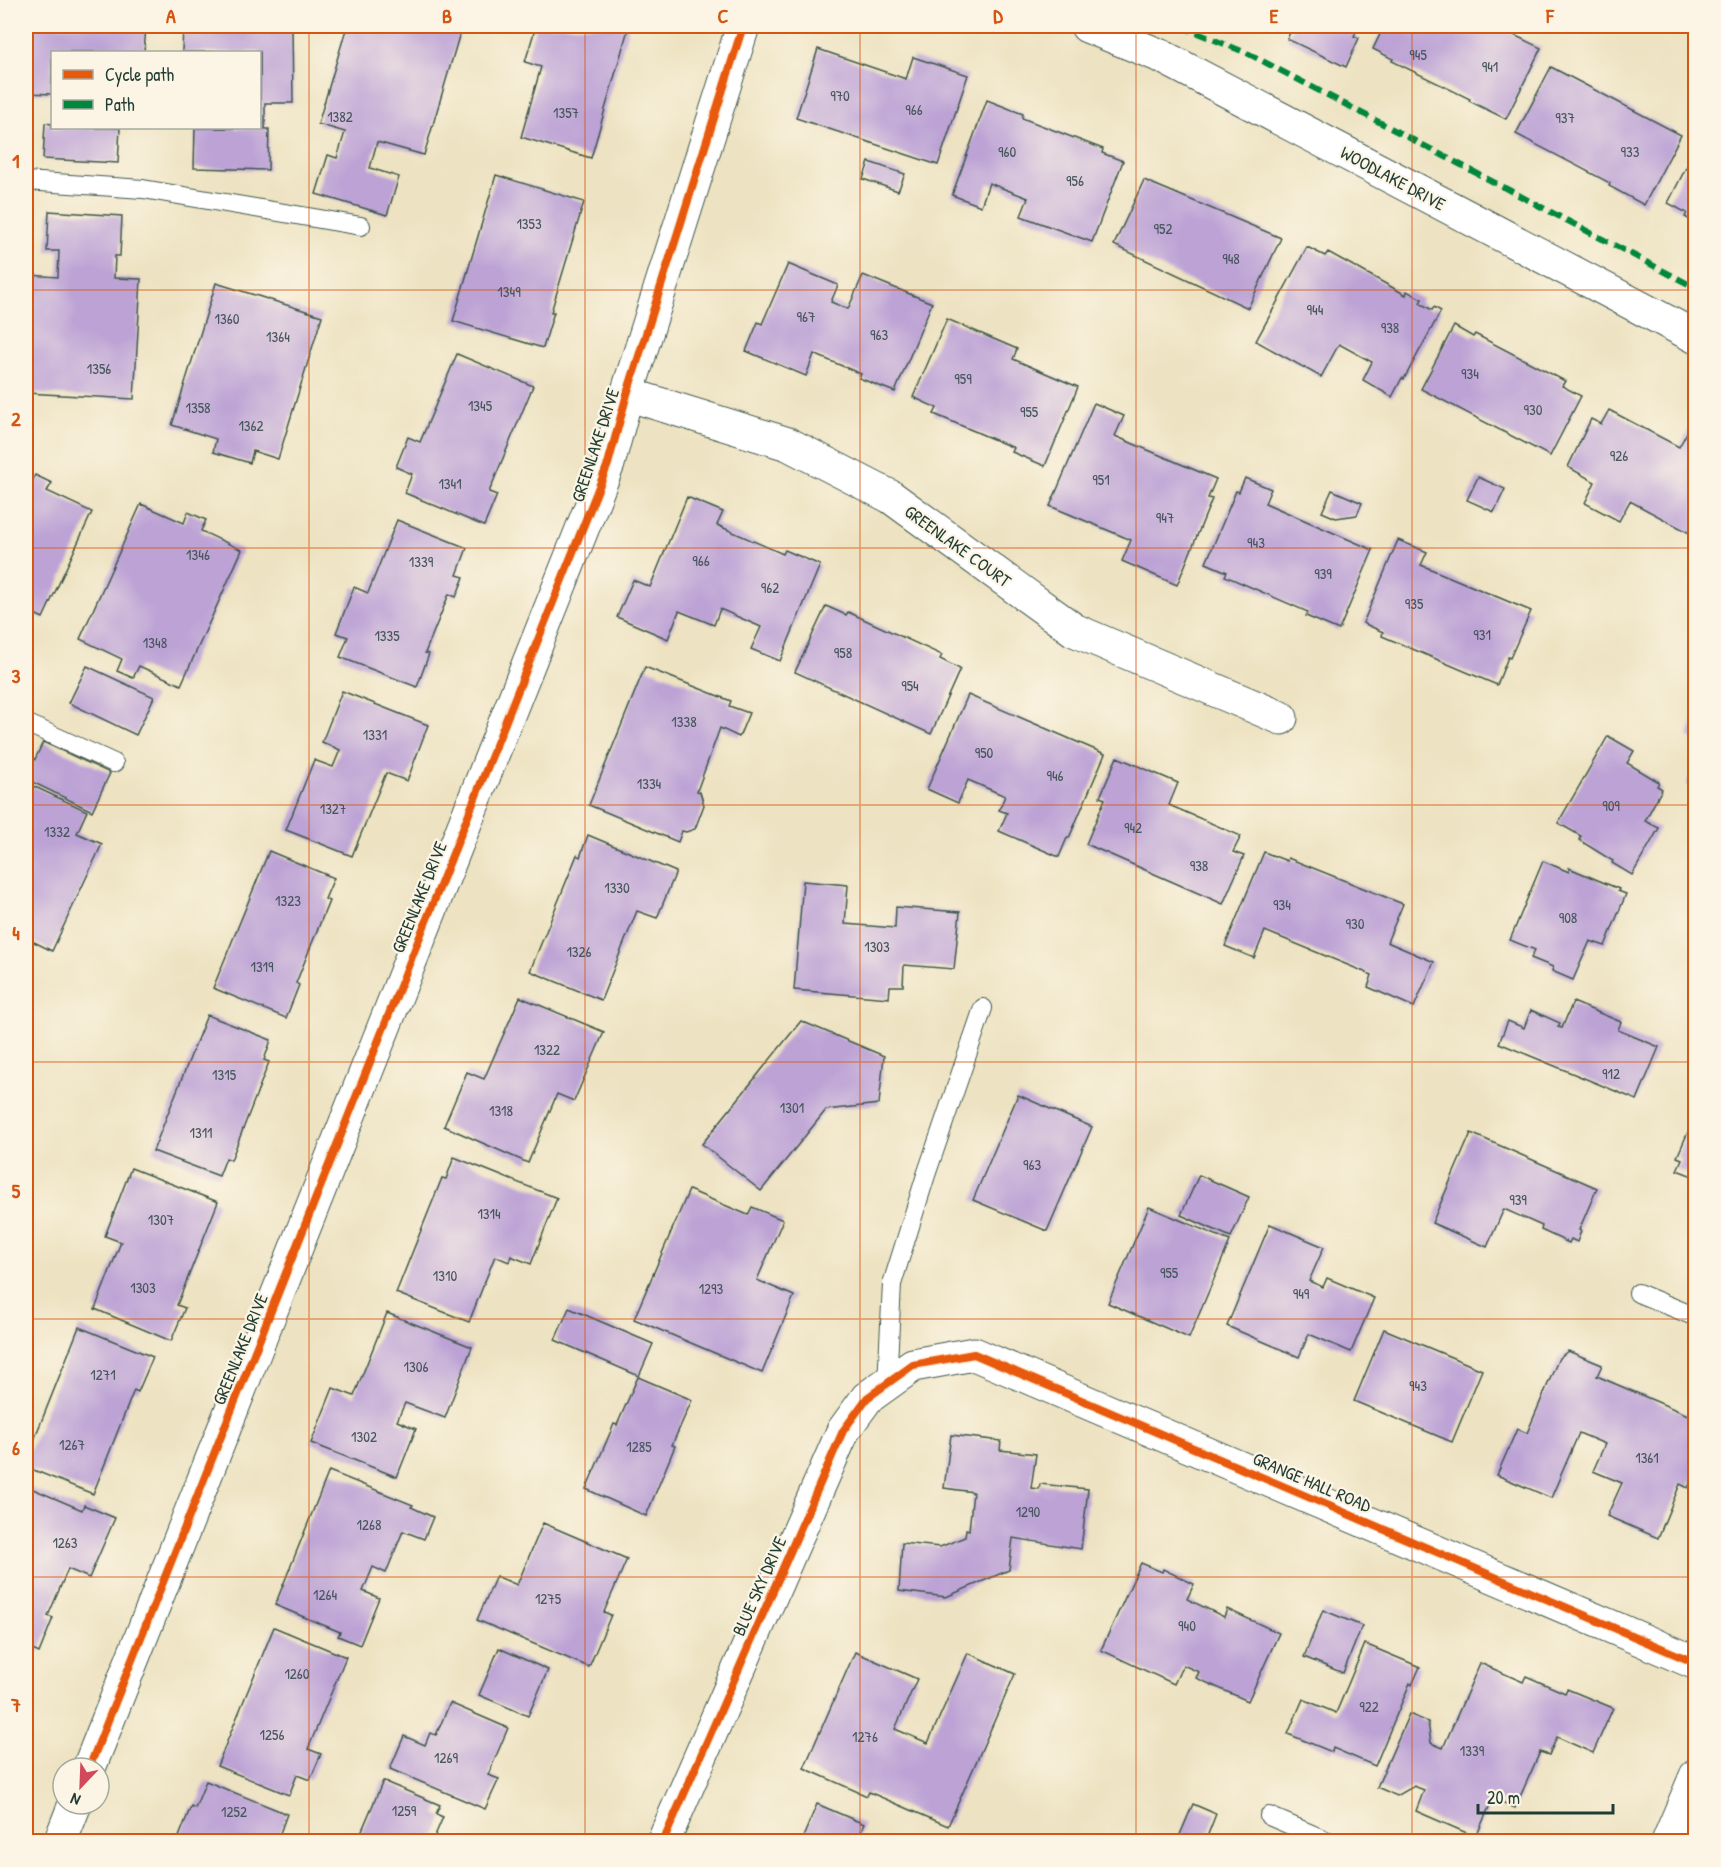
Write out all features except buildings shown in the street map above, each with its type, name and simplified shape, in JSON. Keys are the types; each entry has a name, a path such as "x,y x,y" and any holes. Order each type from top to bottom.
{"street":[{"name":"GREENLAKE DRIVE","path":"94,1756 604,475 627,394 743,26"},
{"name":"WOODLAKE DRIVE","path":"1087,26 1161,56 1695,337"},
{"name":"GREENLAKE COURT","path":"627,394 788,444 891,497 1074,630 1281,718"},
{"name":"GRANGE HALL ROAD","path":"913,1365 975,1354 1695,1663"},
{"name":"BLUE SKY DRIVE","path":"663,1842 843,1431 867,1398 913,1365"},
{"path":"1668,1842 1695,1776"},
{"path":"60,1842 70,1816"}],"lane":[{"path":"26,182 142,189 361,226"},
{"path":"26,723 114,764"},
{"path":"887,1384 892,1284 926,1175 983,1008"},
{"path":"1638,1293 1695,1317"},
{"path":"1269,1816 1330,1842"}],"marked path":[{"path":"1180,26 1249,54 1696,288"}],"cycle path":[{"path":"94,1756 608,464 627,394 743,26"},
{"path":"663,1842 843,1431 867,1398 913,1365 974,1354 1696,1663"}]}
